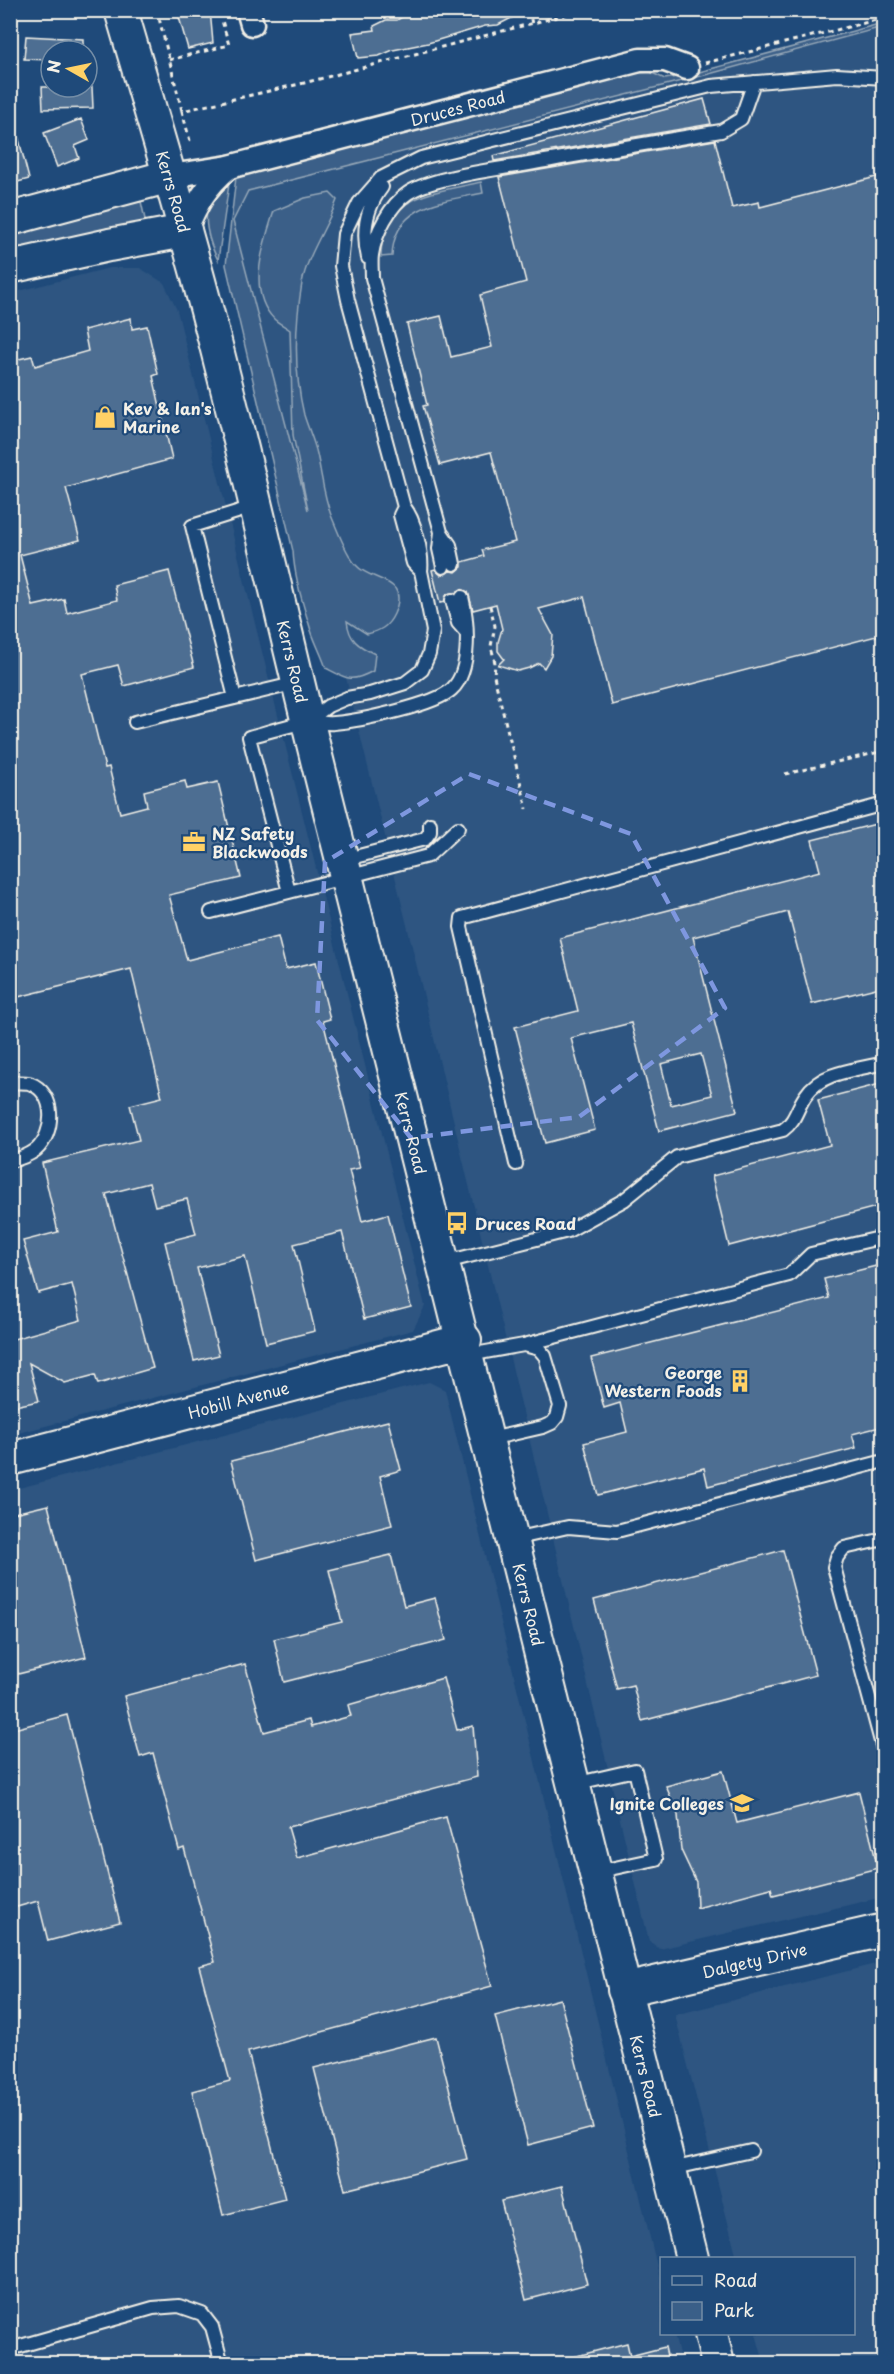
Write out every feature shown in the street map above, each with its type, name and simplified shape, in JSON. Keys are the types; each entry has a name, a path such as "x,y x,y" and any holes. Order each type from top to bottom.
{"main road":[{"name":"Kerrs Road","path":"121,10 185,231 256,506 298,683 445,1262 512,1540 691,2257"},
{"name":"Druces Road","path":"10,219 170,176"},
{"path":"10,267 185,231"},
{"name":"Hobill Avenue","path":"10,1459 466,1348"},
{"name":"Dalgety Drive","path":"624,1990 884,1930"},
{"path":"711,2335 718,2364"}],"street":[{"name":"Druces Road","path":"170,176 229,167 640,60 665,60 687,68"},
{"path":"185,231 200,198 216,178 229,167"}],"lane":[{"path":"308,722 328,706 347,698 370,694 405,683 422,670 429,654 433,631 421,571 413,563 400,515 404,507 348,300 341,266 344,234 359,203 381,178 421,158 711,86 837,75 884,78"},
{"path":"372,278 372,256 375,243 396,203 409,192 426,185 486,171 721,131 741,119 754,82"},
{"path":"393,172 369,209 365,229 366,249 441,532 450,545 448,566"},
{"path":"235,698 192,526 256,506"},
{"path":"290,892 249,737 308,722 349,721 439,698 453,688 462,673 468,653 465,632 468,618 457,598"},
{"path":"135,722 298,683"},
{"path":"516,1164 461,927 462,918 884,804"},
{"path":"211,912 290,892 425,839 430,832 430,825"},
{"path":"346,869 428,856 458,828"},
{"path":"445,1262 579,1226 624,1200 677,1157 783,1130 791,1124 807,1093 814,1085 827,1077 884,1064"},
{"path":"10,1082 30,1083 43,1093 50,1107 50,1125 44,1141 35,1150 10,1161"},
{"path":"466,1348 524,1344 789,1275 811,1254 884,1237"},
{"path":"488,1439 543,1427 552,1423 557,1417 560,1406 545,1356 539,1349 524,1344"},
{"path":"512,1540 567,1527 617,1531 884,1461"},
{"path":"884,1539 844,1548 837,1557 834,1568 884,1753"},
{"path":"573,1784 635,1770 656,1859 595,1872"},
{"path":"669,2169 751,2151"},
{"path":"10,2349 153,2308 179,2306 202,2314 212,2327 222,2364"}],"path":[{"path":"157,10 190,141"},
{"path":"170,60 229,45 219,10"},
{"path":"351,12 356,10"},
{"path":"529,10 532,24"},
{"path":"182,111 304,83 584,10"},
{"path":"687,68 884,18"},
{"path":"490,606 495,626 491,646 495,663 494,676 527,809"},
{"path":"785,774 884,751"}],"highlighted area":[{"path":"469,774 631,834 725,1008 579,1117 411,1138 317,1020 325,862"}],"shaded area":[{"path":"883,27 883,1897 660,1949 649,1941 405,917 233,220 248,191 709,74"},
{"path":"109,268 140,268 164,283 177,310 425,1306 413,1330 11,1435 11,293"},
{"path":"429,1382 445,1390 660,2279 660,2335 674,2335 681,2363 11,2364 11,1490"},
{"path":"883,1962 883,2363 764,2363 756,2335 855,2335 855,2257 737,2257 675,2015"}],"green space":[{"path":"883,23 883,27 709,74 248,191 233,221 308,510 293,435 290,330 274,319 266,308 259,281 260,266 274,211 305,198 330,193 337,200 313,251 302,283 298,315 298,383 304,415 317,454 327,504 343,544 356,565 393,587 397,593 398,602 389,622 376,631 367,634 347,621 355,642 375,654 373,671 359,677 349,678 326,668 311,630 299,588 293,551 226,265 236,177 626,74 650,72 665,79 688,75"},
{"path":"227,180 229,184 218,260 209,238 206,221 211,199"},
{"path":"481,182 483,193 437,203 411,215 401,225 395,239 392,256 381,257 384,236 390,220 400,208 429,194"},
{"path":"140,197 146,224 11,259 11,230"}],"building":[{"path":"177,10 210,10 213,43 188,49"},
{"path":"427,10 527,10 498,25 485,26 428,43 393,50 379,56 358,58 352,33 375,30 374,26 386,20 397,20 407,14 420,14"},
{"path":"26,36 83,39 39,39 39,60 24,59"},
{"path":"43,99 93,99 93,108 43,109"},
{"path":"704,99 711,124 494,161 493,156"},
{"path":"81,119 89,140 75,146 79,158 57,167 44,133"},
{"path":"16,128 29,179 10,184 10,129"},
{"path":"715,140 732,208 759,202 760,207 884,175 884,634 612,705 584,597 539,609 553,635 551,656 544,668 539,663 518,671 498,665 504,659 498,651 502,629 496,604 473,610 468,592 461,589 447,594 444,602 440,603 432,570 435,569 441,575 450,571 456,572 462,567 462,562 484,556 482,550 515,542 491,452 440,465 423,406 427,405 407,324 441,316 451,357 492,347 480,295 526,282 499,177"},
{"path":"131,318 132,329 147,326 158,374 153,376 172,459 66,488 80,540 20,555 33,606 64,599 67,613 117,600 114,585 169,571 194,667 124,686 118,665 82,674 105,768 109,767 120,813 147,806 144,791 185,781 187,789 218,782 241,878 169,895 187,960 278,937 286,969 316,962 330,1019 323,1021 360,1168 349,1170 362,1221 388,1214 411,1307 364,1319 342,1232 294,1244 315,1331 266,1343 245,1256 197,1268 219,1355 194,1361 165,1242 196,1234 187,1199 155,1206 149,1183 106,1194 153,1368 98,1384 95,1375 65,1383 29,1363 39,1401 10,1407 10,1340 81,1320 72,1284 38,1293 23,1241 58,1232 42,1163 139,1140 130,1105 162,1097 131,969 10,999 10,361 32,356 35,366 88,351 84,330"},
{"path":"884,822 884,986 812,1004 788,912 693,937 737,1111 659,1131 631,1023 571,1038 595,1130 545,1143 515,1027 578,1011 560,938 820,871 812,840","holes":["701,1054 712,1095 671,1105 661,1064"]},
{"path":"884,1083 884,1205 729,1246 712,1176 830,1145 818,1100"},
{"name":"George Western Foods","path":"884,1264 884,1426 852,1434 856,1448 708,1486 704,1468 598,1495 584,1443 627,1432 620,1403 604,1408 591,1358 829,1298 824,1279"},
{"path":"388,1421 401,1470 380,1476 392,1525 256,1560 231,1461"},
{"path":"48,1505 86,1657 18,1674 10,1646 10,1514"},
{"path":"783,1550 816,1675 642,1721 633,1685 617,1689 594,1600"},
{"path":"391,1555 404,1606 435,1598 446,1640 284,1682 274,1639 342,1622 329,1570"},
{"path":"245,1664 264,1732 309,1720 311,1727 351,1716 348,1705 443,1678 457,1730 473,1726 477,1777 288,1827 297,1858 446,1817 492,1986 248,2052 285,2199 223,2215 192,2091 230,2081 199,1966 215,1962 184,1848 179,1850 153,1753 140,1757 124,1696"},
{"path":"67,1715 120,1922 48,1941 38,1901 10,1909 10,1730"},
{"path":"723,1771 737,1823 859,1792 878,1868 773,1895 771,1888 697,1908 696,1882 681,1850 678,1815 666,1786"},
{"path":"560,1999 593,2128 528,2145 495,2016"},
{"path":"436,2037 467,2159 345,2190 314,2068"},
{"path":"562,2186 587,2284 526,2300 501,2201"},
{"path":"627,2343 630,2356 665,2347 669,2364 570,2364 569,2358"}],"place":[{"name":"Kev & Ian's Marine","path":"105,417"},
{"name":"NZ Safety Blackwoods","path":"194,842"},
{"name":"Druces Road","path":"457,1223"},
{"name":"George Western Foods","path":"740,1381"},
{"name":"Ignite Colleges","path":"742,1803"}]}
